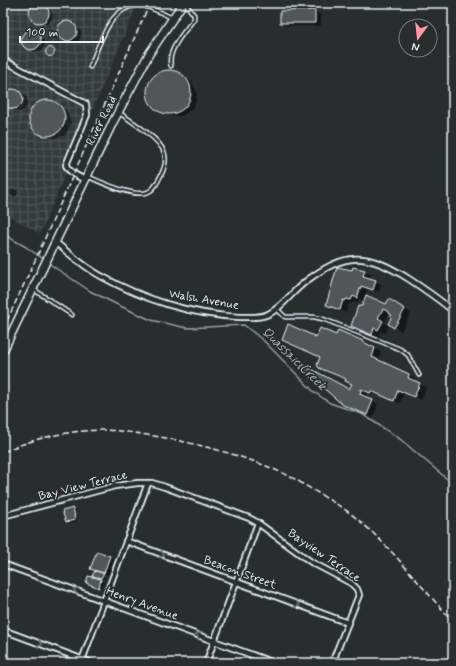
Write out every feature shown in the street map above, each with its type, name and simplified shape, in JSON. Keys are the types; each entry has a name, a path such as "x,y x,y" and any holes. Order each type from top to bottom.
{"street":[{"name":"River Road","path":"3,351 118,112 149,54 163,31 184,3"},
{"path":"3,60 86,104 87,114 66,166 68,170 86,178"},
{"name":"Walsh Avenue","path":"55,242 101,277 146,297 209,314 258,317 270,313 320,271 341,261 358,258 376,261 394,269 426,290 453,311"},
{"path":"82,661 148,483"},
{"name":"Bay View Terrace","path":"3,516 115,486 148,483 166,487 249,518 258,523"},
{"path":"206,663 258,523"},
{"name":"Bayview Terrace","path":"258,523 311,562 351,583 359,592 348,623"},
{"name":"Beacon Street","path":"126,541 348,623"},
{"name":"Henry Avenue","path":"3,564 274,663"},
{"path":"332,663 348,623"},
{"path":"3,630 82,661 92,663"}],"lane":[{"path":"172,66 170,63 173,50 194,20 194,15 184,3"},
{"path":"90,67 107,28 114,17 121,10 142,6 173,18"},
{"path":"86,178 112,187 139,193 148,192 154,188 162,174 165,161 165,152 158,142 118,112"},
{"path":"32,289 72,315"},
{"path":"276,308 285,318 314,317 323,319 400,349 408,356 419,375"}],"shaded area":[{"path":"3,3 138,3 40,234 3,212"}],"building":[{"path":"39,3 46,6 49,13 46,20 39,23 32,20 29,13 32,6"},
{"path":"315,10 315,23 280,23 280,11"},
{"path":"67,21 74,24 77,31 74,38 67,41 60,38 57,31 60,24"},
{"path":"31,30 38,33 41,40 38,47 31,50 24,47 21,40 24,33"},
{"path":"48,48 52,48 54,52 52,56 48,56 46,54 46,50"},
{"path":"169,70 181,74 187,80 191,92 187,104 181,110 169,114 157,110 151,104 147,92 151,80 157,74"},
{"path":"9,89 17,89 23,95 23,103 17,109 9,109 3,103 3,95"},
{"path":"47,100 57,103 62,108 65,118 62,128 57,133 47,136 37,133 32,128 29,118 32,108 37,103"},
{"path":"337,267 352,270 353,267 365,270 363,276 376,280 373,290 361,286 357,298 353,296 351,300 343,300 340,310 326,305"},
{"path":"366,295 386,304 389,299 405,309 394,328 388,324 392,315 383,309 378,318 383,321 378,330 374,328 372,335 351,326 358,306 362,306"},
{"path":"288,324 316,337 320,328 336,335 338,330 363,341 375,348 372,357 409,374 408,378 420,383 414,397 398,390 394,401 371,391 370,393 361,389 360,394 373,400 367,415 343,405 300,368 302,364 349,389 352,384 345,381 346,379 319,368 317,365 320,357 282,340"},
{"path":"73,508 75,520 66,522 62,511"},
{"path":"97,551 110,556 104,573 90,569"},
{"path":"95,571 103,573 101,578 92,576"},
{"path":"88,576 101,579 99,588 86,583"}],"waterway":[{"name":"Quassaic Creek","path":"3,234 45,260"},
{"name":"Quassaic Creek","path":"48,263 90,291 151,320 187,328 244,325 264,341 314,392 330,403 362,414 400,439 453,484"}],"railway":[{"path":"3,329 150,3"},
{"path":"3,452 50,436 75,432 108,430 130,432 193,444 226,452 274,469 293,478 351,514 392,552 453,621"}]}
